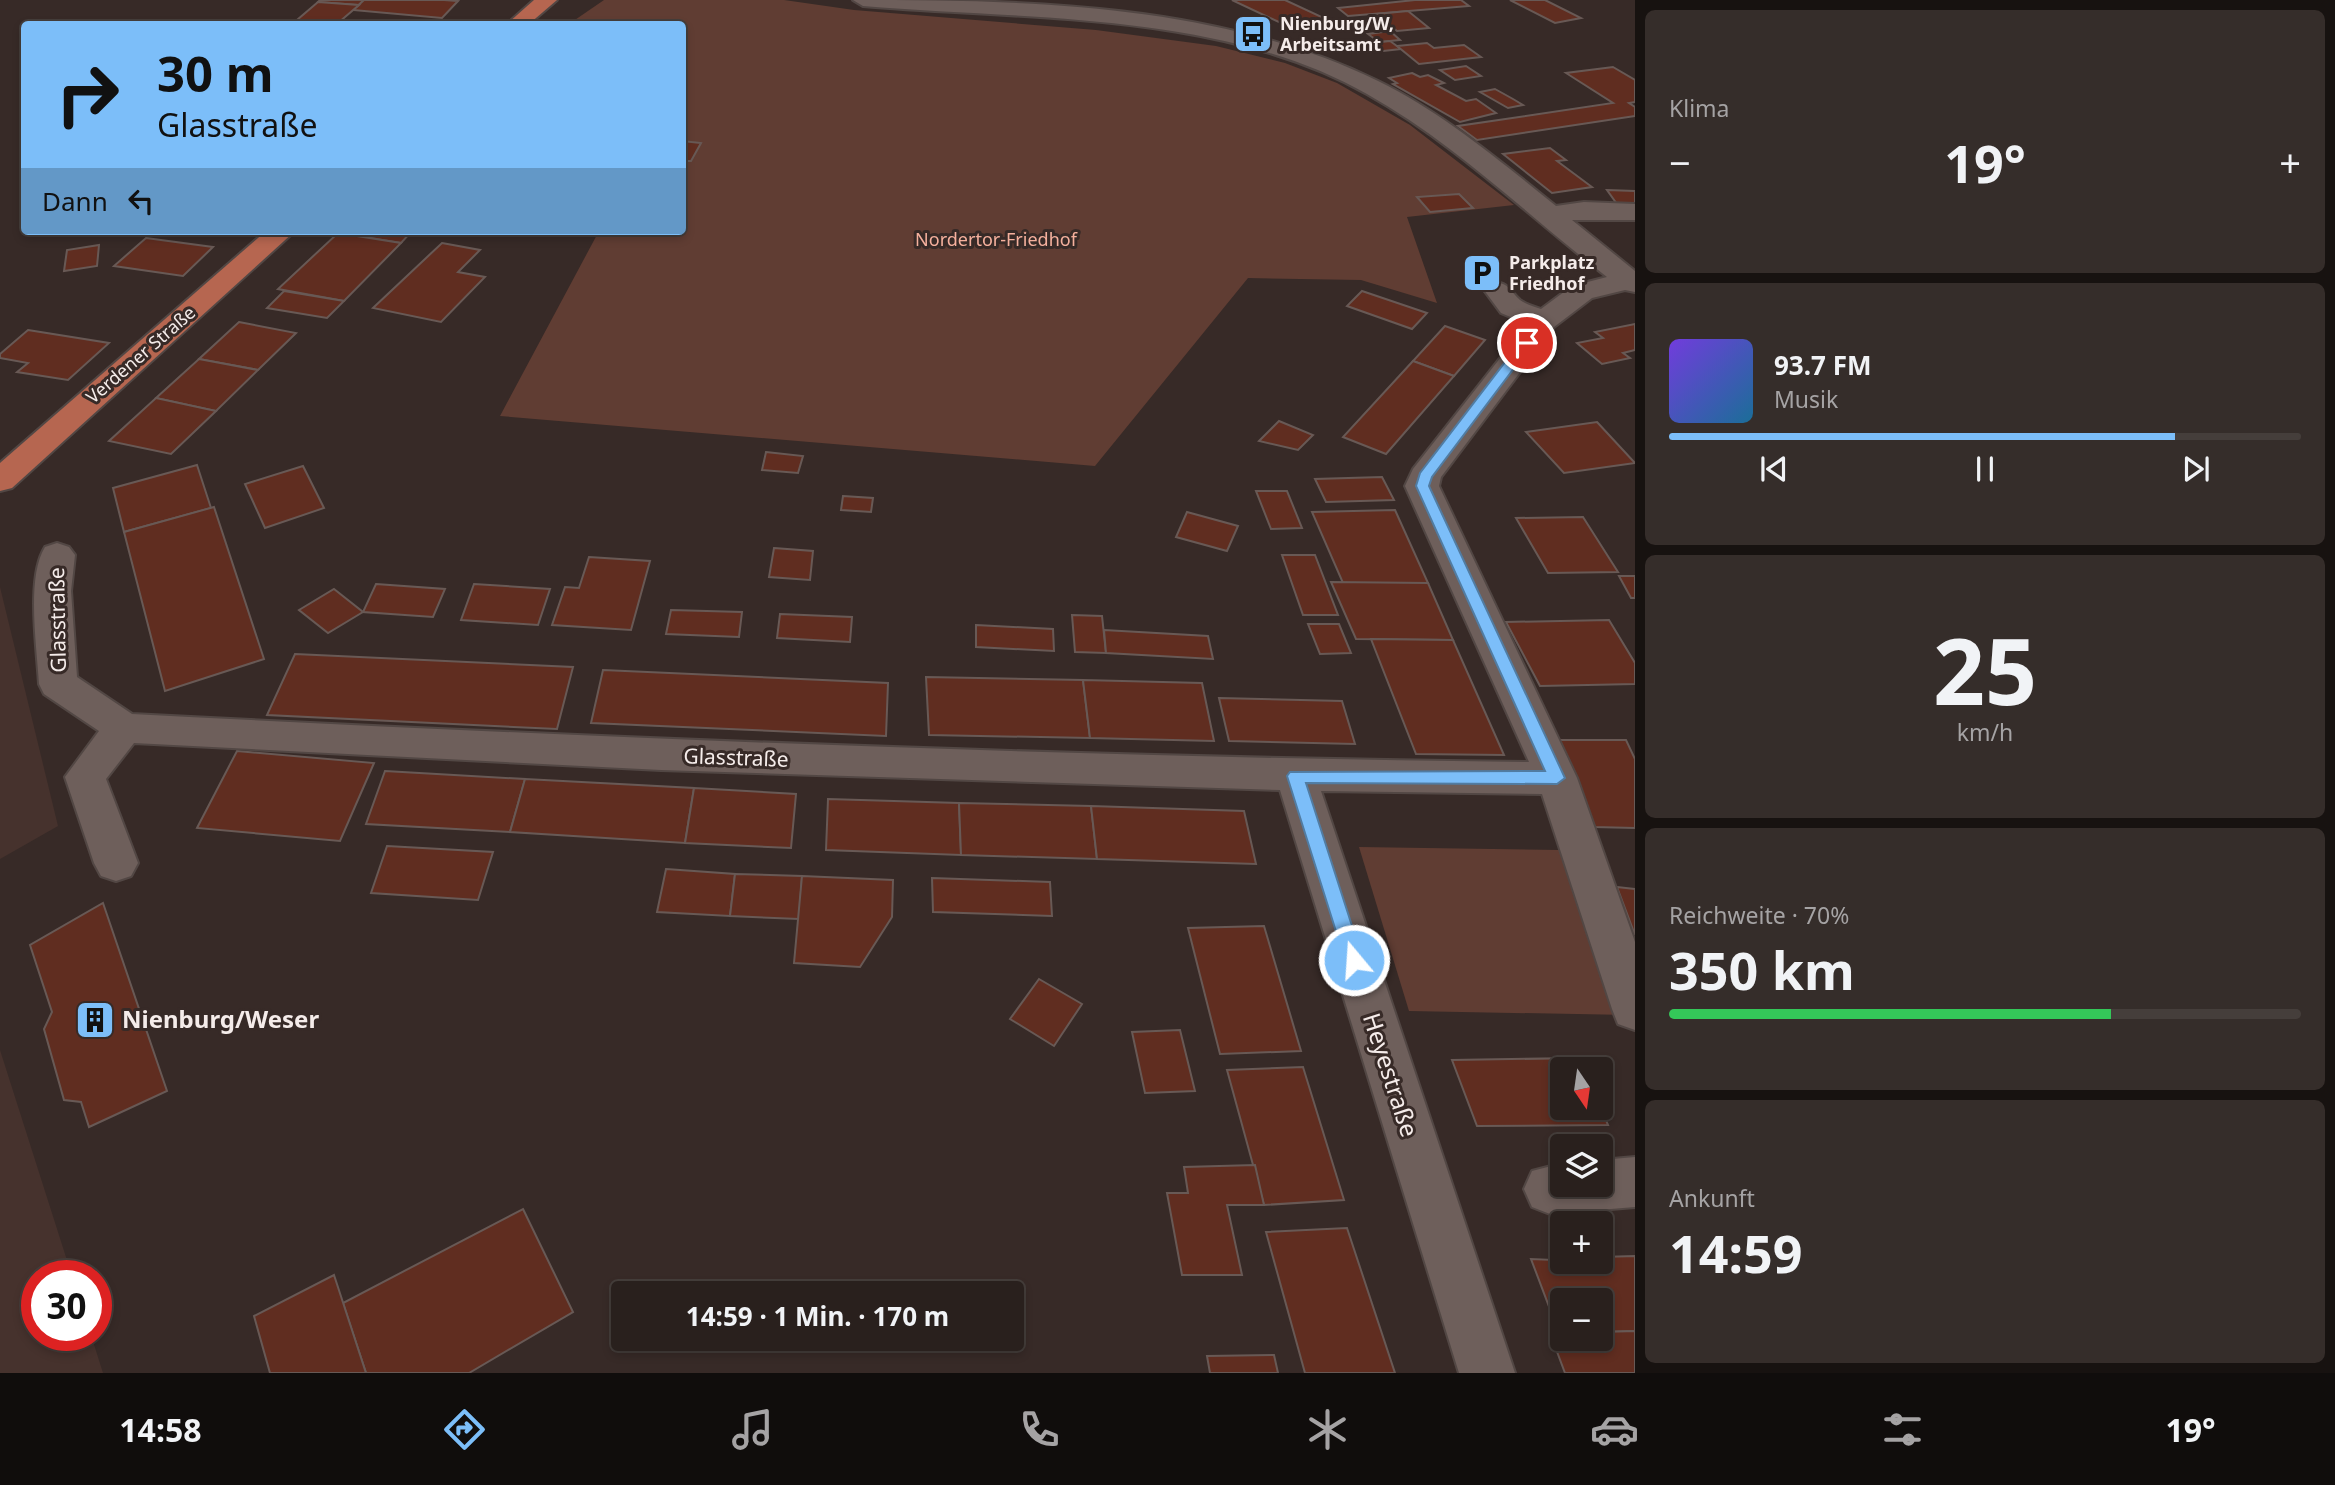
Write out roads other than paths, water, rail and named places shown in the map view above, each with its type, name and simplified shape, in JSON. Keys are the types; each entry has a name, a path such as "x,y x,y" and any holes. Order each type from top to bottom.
{"main road":[{"path":"521,21 547,0"},
{"name":"Verdener Straße","path":"0,481 277,235"}],"street":[{"path":"863,0 1185,21 1264,44 1330,68 1370,86 1443,132 1632,282"},
{"path":"1550,215 1584,210 1635,212"},
{"path":"1632,282 1582,292 1544,321 1425,476 1422,486 1557,778 1635,1009"},
{"path":"1497,290 1511,307 1544,321"},
{"name":"Glasstraße","path":"57,555 53,591 58,684 124,728 690,756 1296,776 1557,778"},
{"path":"116,863 85,777 124,728"},
{"name":"Heyestraße","path":"1296,776 1487,1373"},
{"path":"1613,1184 1635,1182"}],"place":[{"name":"Nienburg/W, Arbeitsamt","path":"1253,34"},
{"name":"Parkplatz Friedhof","path":"1482,273"},
{"name":"Nienburg/Weser","path":"95,1020"}],"park label":[{"name":"Nordertor-Friedhof","path":"996,240"}]}
